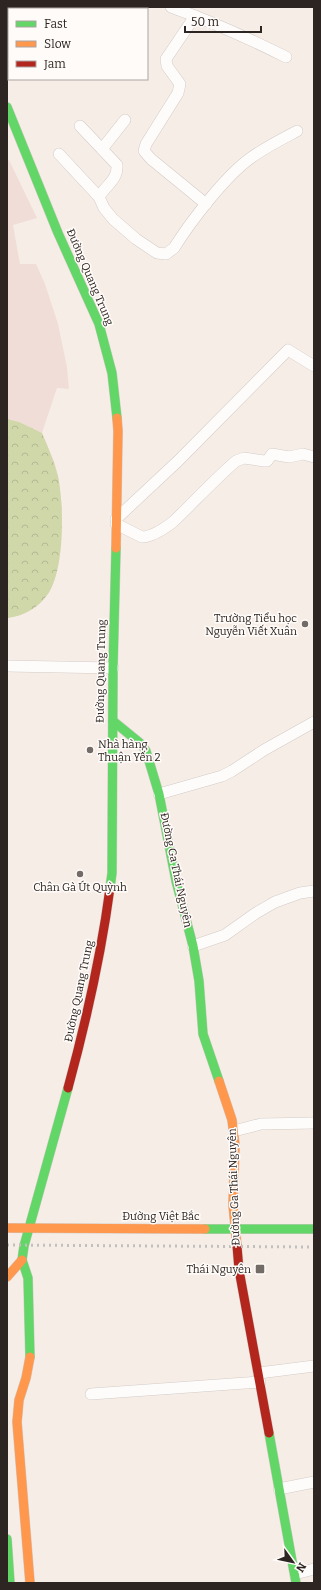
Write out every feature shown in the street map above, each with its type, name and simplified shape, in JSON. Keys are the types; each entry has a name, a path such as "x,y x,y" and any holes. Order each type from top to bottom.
{"main road":[{"name":"Đường Quang Trung","path":"7,107 58,233 99,324 112,373 118,431 113,668 112,873 106,918 90,1002 79,1048 24,1246 22,1260"},
{"name":"Đường Ga Thái Nguyên","path":"113,721 140,743 146,751 159,794 176,881 193,946 199,981 203,1034 234,1131 233,1205 239,1270 295,1579"},
{"name":"Đường Việt Bắc","path":"7,1228 314,1229"},
{"path":"7,1278 22,1260"},
{"path":"22,1260 28,1278 30,1358 19,1400 17,1422 30,1583"},
{"path":"7,1539 10,1583"}],"street":[{"path":"171,7 256,42 286,58"},
{"path":"195,16 166,59 168,66 180,84 178,93 146,144 144,151 151,159 206,204"},
{"path":"102,149 124,120"},
{"path":"80,126 117,165 118,173 99,197"},
{"path":"59,154 99,197 104,208 113,219 136,239 157,253 166,254 174,248 206,204 229,178 250,158 271,144 297,131"},
{"path":"314,366 288,350 116,521 142,537 147,536 173,522 236,461 244,458 264,461 268,460 272,454 289,457 303,454 314,457"},
{"path":"7,666 113,668"},
{"path":"159,794 222,776 314,722"},
{"path":"193,946 225,935 256,913 275,902 300,893 314,891"},
{"path":"234,1131 261,1124 314,1123"},
{"path":"7,1278 28,1278"},
{"path":"91,1394 259,1378 314,1366"},
{"path":"279,1489 314,1482"},
{"path":"295,1579 314,1569"}],"shaded area":[{"path":"9,160 37,218 13,225 20,264 36,264 45,284 58,324 67,367 69,389 57,388 42,433 54,461 58,476 62,507 61,534 56,574 48,593 37,606 22,614 7,618 7,161"}],"green space":[{"path":"7,419 19,422 42,433 53,459 58,476 62,536 58,569 54,583 48,594 40,603 25,613 7,618"}],"railway":[{"path":"7,1245 314,1247"}],"traffic: fast":[{"path":"7,107 58,233 99,324 112,373 117,418"},
{"path":"110,888 112,873 113,668 116,548"},
{"path":"113,721 140,743 146,751 159,794 176,881 193,946 199,981 203,1034 219,1081"},
{"path":"30,1357 28,1278 22,1260 24,1246 68,1088"},
{"path":"205,1229 314,1229"},
{"path":"269,1433 296,1583"},
{"path":"7,1539 10,1583"}],"traffic: slow":[{"path":"116,548 117,418"},
{"path":"219,1081 232,1120 235,1145 233,1205 237,1246"},
{"path":"7,1228 205,1229"},
{"path":"7,1277 22,1260"},
{"path":"30,1357 26,1378 19,1400 17,1422 30,1583"}],"traffic: jam":[{"path":"68,1088 92,989 110,888"},
{"path":"237,1246 239,1270 269,1433"}],"place":[{"name":"Trường Tiểu học Nguyễn Viết Xuân","path":"305,624"},
{"name":"Nhà hàng Thuận Yến 2","path":"90,750"},
{"name":"Chân Gà Út Quỳnh","path":"80,874"},
{"name":"Thái Nguyên","path":"260,1269"}]}
